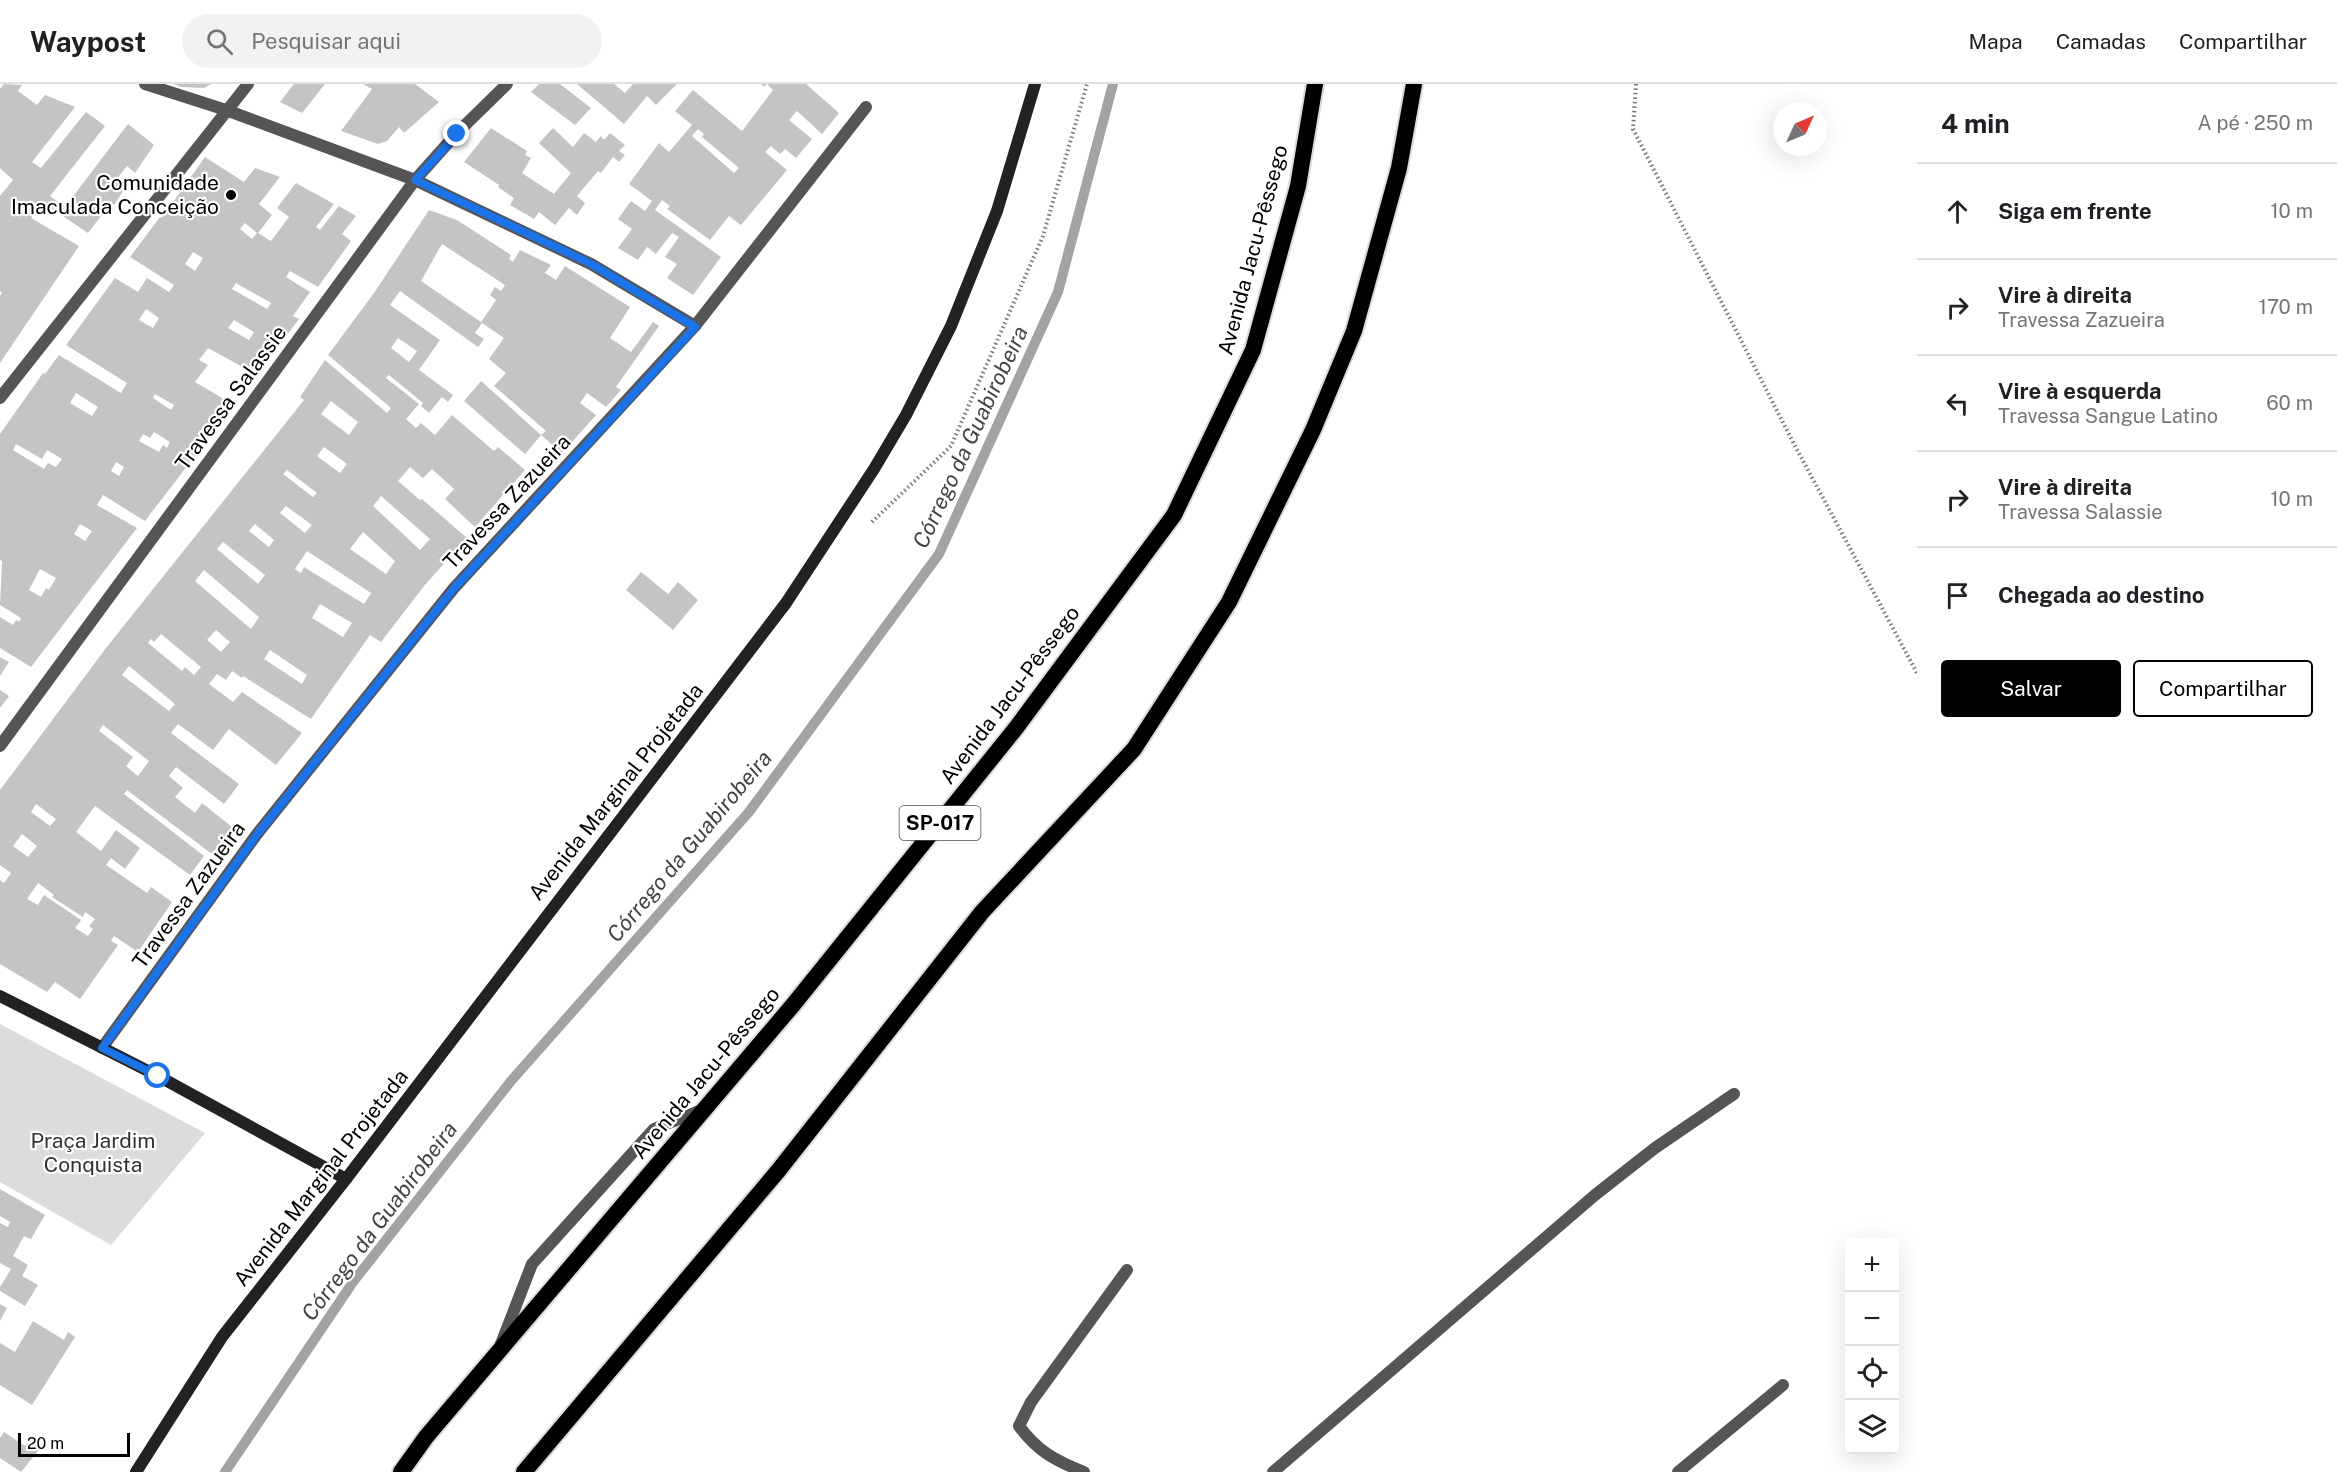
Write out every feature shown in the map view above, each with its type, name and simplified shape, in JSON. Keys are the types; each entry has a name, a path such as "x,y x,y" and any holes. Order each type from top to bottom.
{"highway":[{"name":"Avenida Jacu-Pêssego","path":"401,1472 426,1437 800,996 1016,728 1174,515 1253,350 1298,186 1315,84"},
{"path":"524,1472 778,1171 982,912 1134,749 1217,621 1229,602 1313,430 1354,331 1399,168 1414,84"}],"main road":[{"name":"Avenida Marginal Projetada","path":"136,1472 222,1337 346,1179 786,603 874,469 906,415 951,326 997,211 1035,84"},
{"path":"0,996 158,1076 346,1179"}],"street":[{"path":"145,84 226,110 415,180 591,264 695,327"},
{"path":"0,398 248,84"},
{"name":"Travessa Salassie","path":"0,746 415,180 507,84"},
{"name":"Travessa Zazueira","path":"102,1048 257,834 454,588 695,327 866,107"},
{"path":"1273,1472 1595,1195 1655,1148 1734,1094"},
{"path":"497,1354 532,1264 654,1129 705,1109"},
{"path":"1084,1472 1059,1462 1032,1444 1019,1426 1031,1402 1127,1270"},
{"path":"1678,1472 1783,1385"}],"path":[{"path":"1636,84 1633,129 1794,444 1917,673"}],"green space":[{"name":"Praça Jardim Conquista","path":"0,1024 205,1133 111,1245 0,1182"}],"building":[{"path":"4,84 22,85 18,91 37,105 45,95 75,107 32,162 41,168 86,112 105,126 50,196 65,207 128,124 154,145 135,173 127,166 115,181 125,188 114,205 111,203 88,233 42,202 31,218 79,246 0,363 0,296 2,293 0,291 0,196 13,180 0,168 0,89"},
{"path":"174,84 211,84 204,88 181,87"},
{"path":"294,84 325,84 302,113 280,102"},
{"path":"363,84 415,84 439,102 404,133 399,127 387,141 378,144 341,131 372,89"},
{"path":"539,84 560,84 591,108 575,125 531,92"},
{"path":"577,84 614,84 625,93 633,84 677,84 656,105 647,96 624,124"},
{"path":"767,84 806,84 839,113 822,134 797,111 789,120 812,139 796,158 785,149 780,154 771,146 765,152 787,170 741,225 729,216 710,240 667,209 670,206 662,200 655,210 721,257 693,295 667,278 677,264 665,257 679,237 672,233 656,254 647,247 638,260 618,248 632,229 618,219 631,201 645,211 652,201 629,184 659,143 669,152 692,125 675,111 693,90 742,131 773,90","holes":["698,129 704,134 702,137 739,168 734,173 692,136"]},
{"path":"491,128 527,151 525,155 531,158 522,173 554,194 571,173 539,143 553,128 573,147 584,133 596,142 601,136 604,140 610,133 625,145 619,151 625,155 619,162 613,157 601,173 598,171 577,196 585,203 577,215 569,208 555,225 539,212 534,219 510,205 514,198 464,162"},
{"path":"205,157 244,182 255,168 280,177 259,204 272,215 258,233 271,241 289,217 277,208 296,183 334,204 316,227 320,230 339,206 356,216 342,234 351,241 318,287 290,271 286,277 310,292 293,316 299,319 257,375 208,348 199,360 208,365 195,382 234,405 145,521 103,495 97,505 137,528 31,667 0,648 0,617 13,625 21,618 0,605 2,561 0,560 0,434 43,373 45,374 59,355 121,393 127,383 66,345 115,278 138,292 147,278 169,292 174,285 130,257 160,217 162,218","holes":["245,223 257,233 252,239 240,229","193,252 203,258 195,271 185,264","236,283 271,303 267,309 232,289","146,309 159,318 153,328 139,320","234,320 254,332 249,340 228,328","76,393 98,407 92,416 70,403","155,394 174,405 171,410 153,398","154,432 170,442 167,448 163,445 159,452 139,441 143,434 150,438","16,444 42,459 47,450 62,459 56,467 48,463 44,469 13,450","116,462 124,467 119,476 111,471","80,524 92,531 85,541 74,534","40,569 56,578 49,590 46,588 41,597 29,590"]},
{"path":"429,210 457,220 511,255 509,259 513,262 520,250 551,265 545,273 556,280 565,266 630,307 610,338 631,352 653,322 659,326 616,387 621,390 606,407 587,393 580,403 596,415 562,453 541,435 546,431 494,386 506,373 489,359 504,338 482,323 475,333 484,339 478,347 400,291 390,305 440,340 419,370 453,395 448,402 442,397 429,413 421,406 423,403 389,375 386,378 419,404 406,419 416,428 421,423 435,435 452,415 494,451 498,447 525,470 475,527 445,499 454,489 432,469 423,478 410,467 398,481 467,538 424,586 381,642 370,635 311,719 243,676 242,678 232,671 226,680 217,674 209,684 233,702 242,692 302,733 276,765 229,729 213,750 178,724 171,733 239,784 224,804 176,767 169,776 183,788 175,797 195,813 202,803 232,827 212,854 127,790 124,794 204,856 190,875 95,806 76,832 101,851 116,830 140,848 125,869 111,858 106,865 147,893 151,887 172,902 138,952 114,936 111,941 118,945 80,999 55,982 47,992 0,964 0,880 4,883 11,873 0,865 0,790 106,648 304,400 300,397 325,360 387,413 391,408 328,355 374,293","holes":["442,244 505,285 501,291 495,287 490,295 496,300 481,322 421,281","398,338 417,351 409,362 391,348","331,401 358,422 349,435 321,414","324,447 347,464 340,473 317,456","287,470 317,493 313,497 283,474","381,496 430,539 420,550 373,506","286,506 312,525 305,533 280,513","255,524 274,540 269,547 249,531","363,532 395,561 386,574 350,549","223,542 265,575 258,584 217,549","307,551 371,593 364,604 304,567 301,573 295,569","204,570 259,617 251,629 195,581","320,604 352,623 343,637 312,618","216,630 230,642 221,652 207,640","161,634 201,667 194,675 185,667 182,671 148,643 151,639 154,642","270,650 307,675 302,684 264,659","129,666 175,704 169,711 122,675","103,725 149,761 138,776 126,766 133,757 99,731","36,804 56,819 50,826 31,812","22,834 37,846 28,857 13,846","38,883 54,895 52,897 83,917 85,912 95,919 89,926 93,929 88,936 75,928 81,920 44,895 38,905 27,899"]},
{"path":"481,381 541,435 525,454 464,401"},
{"path":"641,572 668,594 678,582 698,600 673,630 626,590"},
{"path":"0,657 9,662 0,676"},
{"path":"0,690 9,696 0,708"},
{"path":"0,1189 45,1215 31,1239 24,1236 13,1256 28,1265 22,1276 38,1285 25,1306 0,1291 11,1269 0,1263 0,1223 8,1227 10,1222 0,1216"},
{"path":"0,1304 7,1308 0,1321"},
{"path":"33,1321 64,1340 68,1332 75,1337 32,1405 0,1385 0,1343 15,1352"},
{"path":"4,1432 25,1446 32,1438 42,1446 21,1472 0,1458 0,1438"}],"waterway":[{"name":"Córrego da Guabirobeira","path":"225,1472 353,1282 511,1081 749,812 939,554 1058,292 1113,84"}],"place":[{"name":"Comunidade Imaculada Conceição","path":"231,195"}],"route":[{"path":"158,1076 102,1048 257,834 454,588 695,327 591,264 415,180 457,134"}]}
